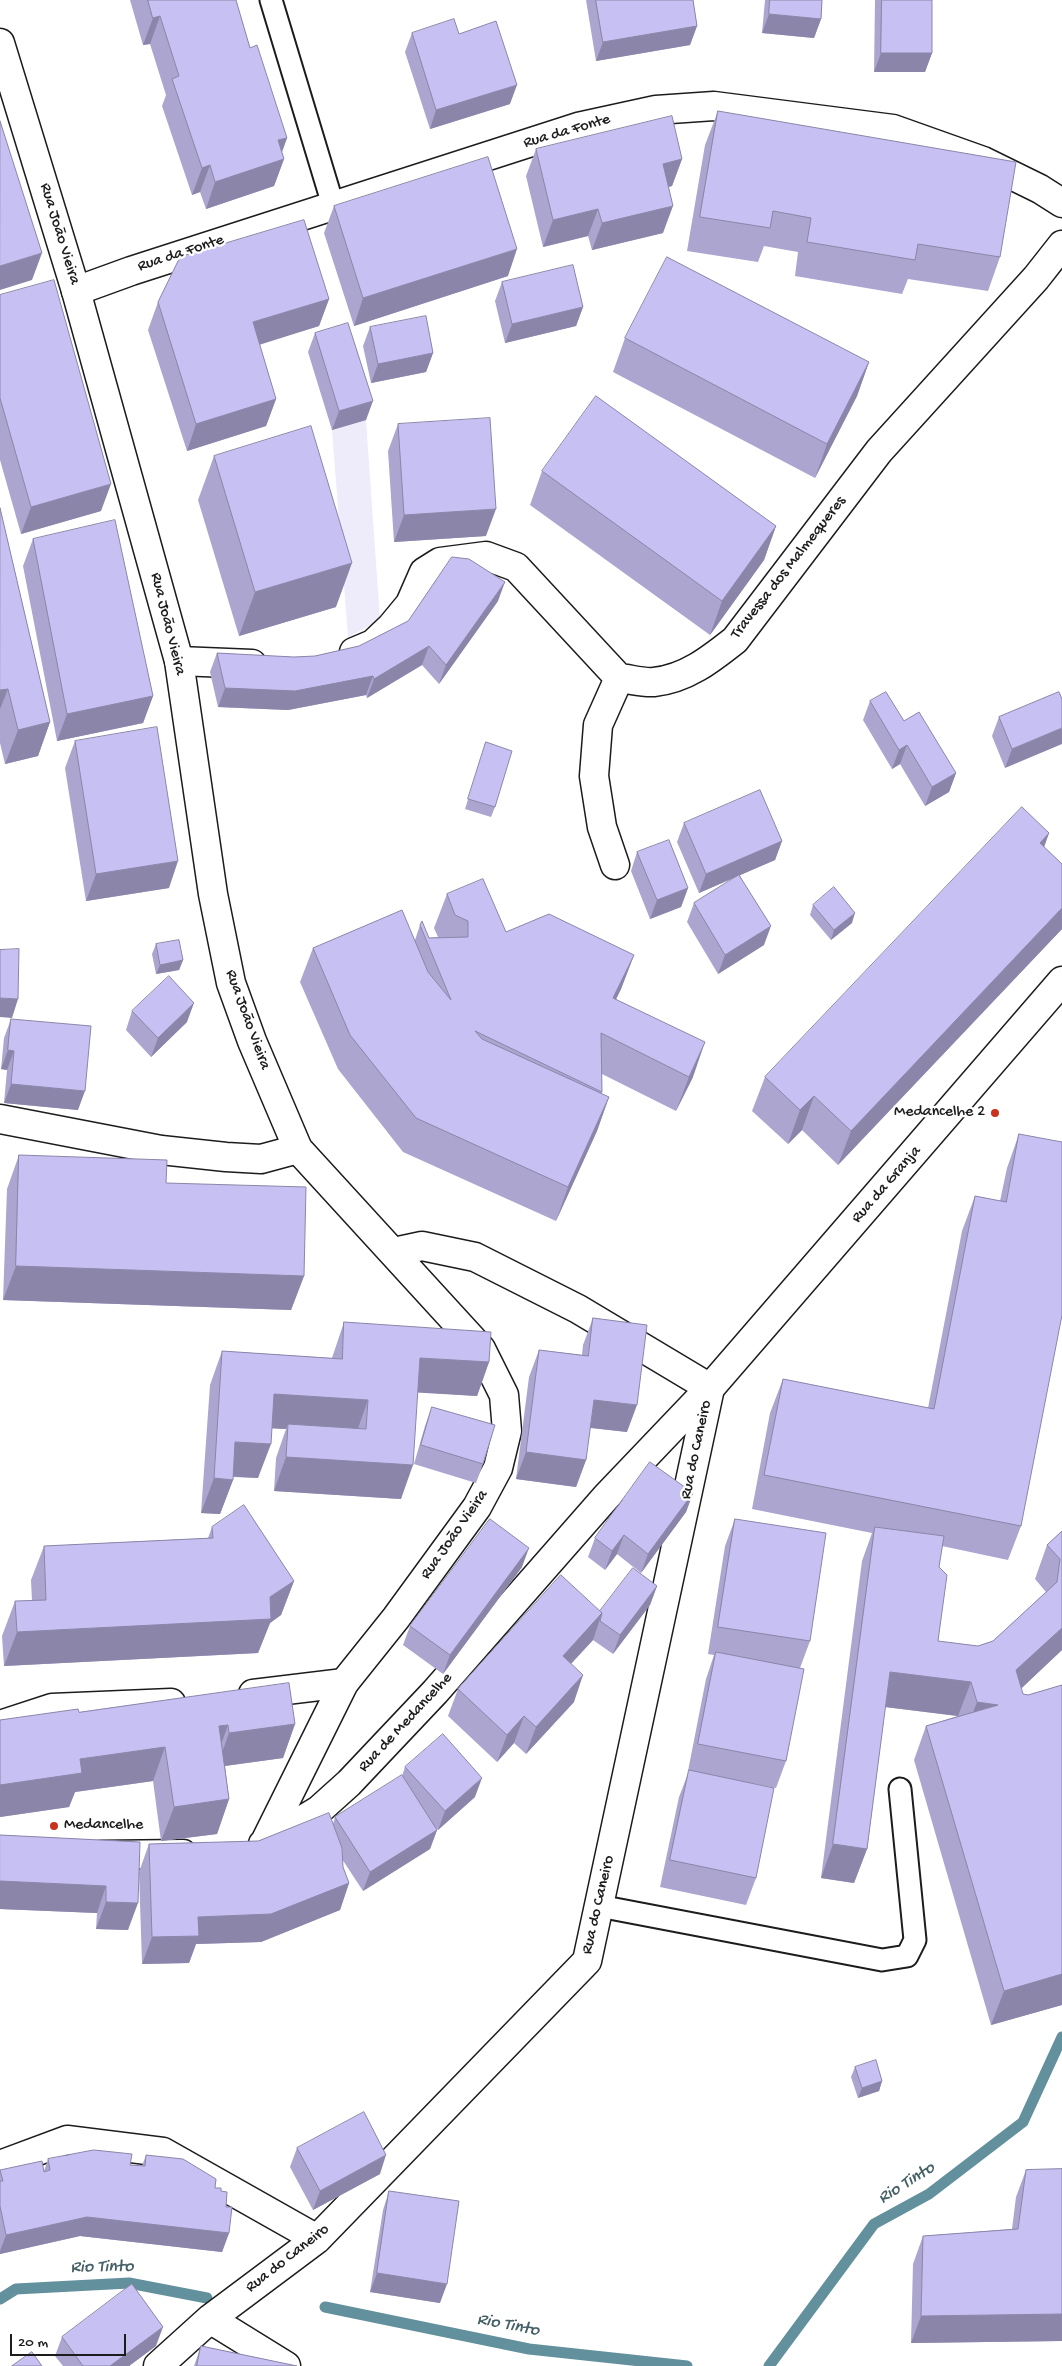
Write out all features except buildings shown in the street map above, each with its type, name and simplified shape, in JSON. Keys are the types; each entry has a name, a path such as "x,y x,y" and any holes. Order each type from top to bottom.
{"street":[{"name":"Rua João Vieira","path":"0,43 76,291 179,660 212,894 231,984 252,1041 298,1149 481,1348 504,1395 507,1431 498,1468 477,1507 396,1618 344,1683 251,1846"},
{"name":"Rua da Fonte","path":"76,291 131,271 333,205 578,127 656,110 714,106 893,128 983,161 1040,189 1062,203"},
{"name":"Travessa dos Malmequeres","path":"619,678 653,682 684,675 711,659 735,640 879,451 1036,278 1062,245"},
{"path":"335,658 373,644 391,627 410,604 424,572 440,562 486,556 516,567 619,678 598,725 594,776 602,827 615,865"},
{"path":"179,660 280,666"},
{"name":"Rua da Granja","path":"710,1388 1062,981"},
{"path":"0,1119 161,1150 226,1157 262,1159 298,1149"},
{"path":"394,1252 422,1246 474,1257 578,1309 710,1388"},
{"name":"Rua de Medancelhe","path":"251,1846 319,1810 349,1784 435,1692 606,1497 710,1388"},
{"name":"Rua do Caneiro","path":"158,2366 210,2319 317,2239 587,1961 710,1388"},
{"path":"228,1697 344,1683"},
{"path":"0,1725 52,1708 199,1700"},
{"path":"76,1854 132,1856 204,1853"},
{"path":"0,2165 67,2140 163,2152 317,2239"},
{"path":"210,2319 286,2366"}],"lane":[{"path":"271,0 333,205"},
{"path":"599,1906 882,1960 907,1956 915,1940 900,1788"}],"shaded area":[{"path":"366,420 380,620 348,637 332,430"}],"waterway":[{"name":"Rio Tinto","path":"769,2366 874,2224 929,2194 1023,2122 1062,2037"},
{"name":"Rio Tinto","path":"0,2299 16,2289 129,2283 207,2298"},
{"name":"Rio Tinto","path":"325,2307 529,2349 687,2366"}],"place":[{"name":"Medancelhe 2","path":"995,1113"},
{"name":"Medancelhe","path":"54,1826"}]}
